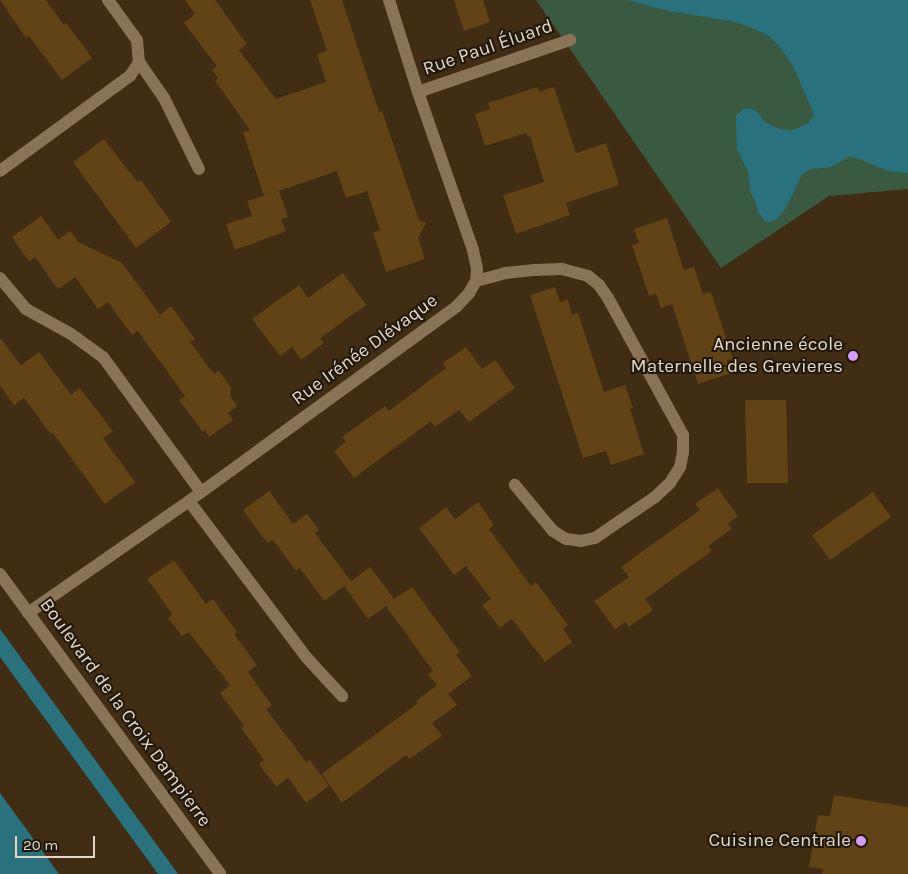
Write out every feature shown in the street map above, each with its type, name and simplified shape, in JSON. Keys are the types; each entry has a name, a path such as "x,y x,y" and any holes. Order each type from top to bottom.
{"street":[{"path":"108,0 137,40 139,62 164,98 199,169"},
{"path":"389,0 418,92 473,250 477,268 476,281 505,273 535,270 562,269 588,276 599,285 608,298 684,435 684,452 680,466 670,483 655,497 595,538 581,540 566,539 553,531 515,485"},
{"name":"Rue Paul Éluard","path":"418,92 570,40"},
{"path":"0,171 130,76 139,62"},
{"path":"0,278 26,310 70,334 103,357 201,492"},
{"name":"Rue Irénée Dlévaque","path":"28,613 189,501 456,306 469,293 476,281"},
{"path":"189,501 307,658 342,696"},
{"name":"Boulevard de la Croix Dampierre","path":"0,574 220,874"}],"green space":[{"path":"536,0 908,0 908,189 829,196 721,268"}],"water":[{"path":"629,0 908,0 908,173 887,171 857,158 848,157 831,167 811,169 802,174 786,208 777,219 771,222 765,221 758,212 750,191 748,171 737,149 736,116 743,109 750,108 757,112 766,123 779,129 793,130 808,123 813,117 813,112 793,66 779,46 769,36 750,27 735,22 664,10"},
{"path":"0,629 178,874 158,874 0,657"},
{"path":"0,793 59,874 0,874"}],"building":[{"path":"0,0 46,0 92,58 62,80 29,36 26,38"},
{"path":"185,0 215,0 247,44 239,50 276,99 326,82 317,54 327,51 310,0 342,0 379,112 382,111 419,220 426,223 418,238 425,259 386,272 373,232 380,230 367,191 346,198 337,171 264,196 243,132 250,130 215,81 218,78 212,70 217,66 184,23 195,14"},
{"path":"454,0 483,0 490,22 464,31"},
{"path":"538,87 539,92 554,87 576,153 606,143 619,185 566,203 570,215 516,234 503,195 544,182 530,136 527,137 526,133 485,146 475,114 490,109 488,103"},
{"path":"104,139 137,182 141,180 171,222 136,248 73,162"},
{"path":"279,191 288,217 281,219 286,231 235,250 226,224 252,216 247,201"},
{"path":"41,216 58,240 70,231 78,242 122,263 160,315 171,306 195,339 190,342 214,374 219,371 231,388 230,396 237,406 228,413 233,420 209,437 205,430 203,432 179,400 185,396 138,331 132,335 108,302 98,309 75,277 58,289 35,257 29,261 12,237"},
{"path":"667,218 684,270 694,267 703,294 711,292 733,359 727,360 731,373 698,384 672,304 661,308 656,294 649,296 632,245 639,243 634,229"},
{"path":"343,273 366,305 320,338 324,343 301,360 292,347 280,356 252,319 299,285 308,298"},
{"path":"555,287 560,302 568,300 572,315 578,313 604,392 625,385 633,408 630,409 644,454 611,465 606,451 583,458 530,295"},
{"path":"0,338 21,365 39,352 71,395 80,388 113,431 103,438 135,482 105,504 53,433 51,434 24,398 14,405 0,386"},
{"path":"466,347 482,369 495,360 515,388 469,422 459,410 435,427 431,421 354,478 334,451 346,442 342,437 385,406 389,411 446,368 443,363"},
{"path":"745,400 786,400 788,483 747,483"},
{"path":"718,488 738,516 728,524 732,529 708,546 712,551 645,599 653,610 629,627 625,622 615,629 594,601 629,577 621,567 700,510 695,504"},
{"path":"269,491 293,524 307,514 319,530 315,533 351,581 324,601 300,568 296,571 273,540 267,543 243,510"},
{"path":"873,492 891,517 830,560 812,535"},
{"path":"478,502 494,525 489,529 531,586 536,582 568,625 563,629 572,642 545,662 512,619 500,628 482,605 491,599 466,566 454,575 419,528 446,507 455,519"},
{"path":"174,560 206,604 213,599 237,632 234,634 257,665 248,672 272,705 266,709 306,762 310,760 329,786 306,803 288,778 276,787 259,764 264,760 241,728 244,726 220,693 230,685 189,632 182,636 168,618 172,614 147,579"},
{"path":"370,567 394,599 412,587 460,652 456,655 472,676 448,694 457,705 432,723 442,736 409,759 406,755 342,803 322,774 418,703 416,701 437,685 428,674 433,671 386,606 368,619 344,586"},
{"name":"Cuisine Centrale","path":"834,795 908,807 908,874 822,874 823,869 809,867 818,815 830,816"}],"place":[{"name":"Ancienne école Maternelle des Grevieres","path":"853,356"},
{"name":"Cuisine Centrale","path":"861,841"}]}
